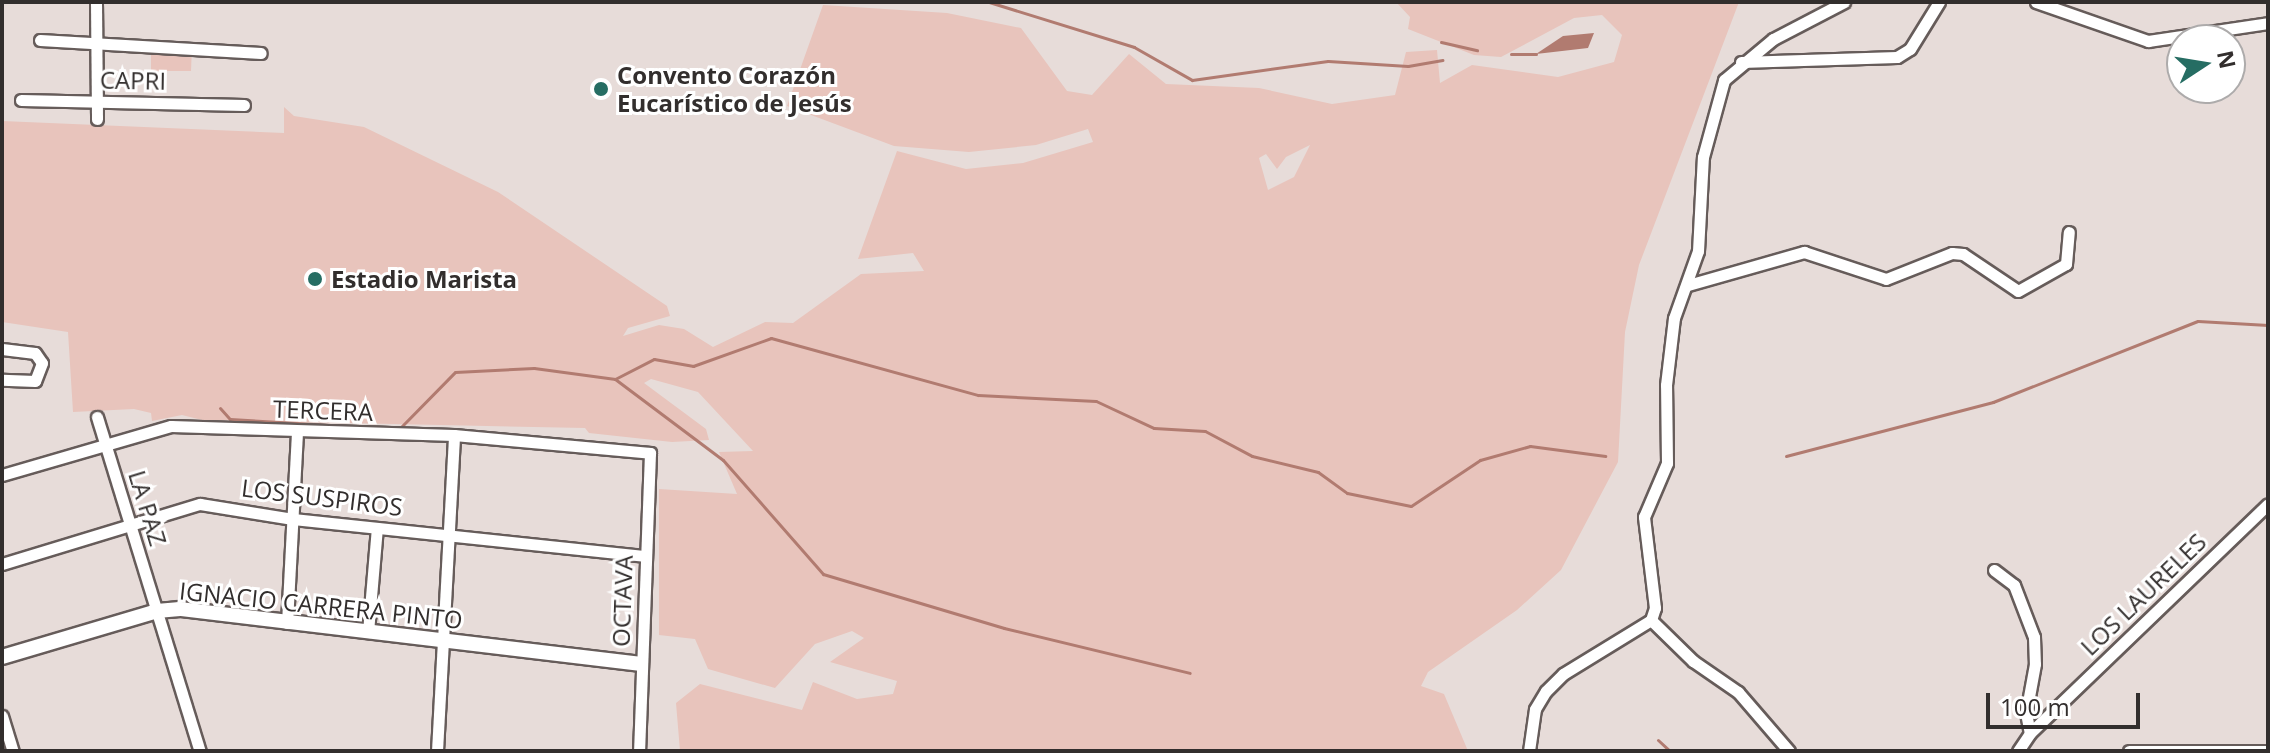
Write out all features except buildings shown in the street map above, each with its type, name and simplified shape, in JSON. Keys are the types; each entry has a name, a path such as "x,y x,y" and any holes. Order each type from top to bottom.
{"street":[{"path":"96,2 97,119"},
{"path":"1529,751 1535,709 1546,691 1563,674 1651,620 1655,594 1644,517 1667,463 1666,385 1674,318 1698,251 1707,134 1724,80 1740,62 1844,2"},
{"path":"1740,62 1897,57 1910,49 1939,2"},
{"path":"2036,2 2148,41 2268,23"},
{"path":"40,40 261,53"},
{"name":"CAPRI","path":"21,100 244,105"},
{"path":"1688,285 1804,252 1820,253 1886,279 1952,253 1963,254 2018,291 2066,264 2069,232"},
{"path":"2,349 35,353 42,363 35,381 2,380"},
{"name":"LA PAZ","path":"97,417 200,751"},
{"name":"TERCERA","path":"2,475 171,426 297,433 454,435 650,453"},
{"path":"287,623 297,433"},
{"path":"437,751 454,435"},
{"name":"OCTAVA","path":"639,751 650,453"},
{"name":"LOS SUSPIROS","path":"2,564 200,504 293,519 646,556"},
{"name":"LOS LAURELES","path":"2018,751 2030,733 2268,504"},
{"path":"368,632 377,528"},
{"path":"1994,570 2014,585 2034,637 2035,664 2026,713 2030,733"},
{"name":"IGNACIO CARRERA PINTO","path":"2,657 157,611 442,639 641,664"},
{"path":"1651,620 1693,661 1738,692 1789,751"},
{"path":"2,716 13,751"},
{"path":"2129,751 2268,751"}],"shaded area":[{"path":"1396,2 1739,2 1639,265 1625,332 1618,462 1561,570 1517,610 1428,672 1421,686 1444,694 1468,751 680,751 676,703 700,684 802,710 813,682 857,699 893,694 897,681 830,662 864,638 852,631 815,644 775,688 708,669 695,639 659,635 659,489 737,494 719,452 753,451 698,392 651,379 644,383 706,429 709,440 672,442 589,433 585,428 202,420 182,415 152,421 151,413 134,409 73,412 68,332 2,322 2,121 284,133 284,107 294,116 364,127 498,192 667,306 670,316 628,328 623,336 659,325 684,329 713,347 765,322 793,323 861,274 924,271 913,253 858,259 897,151 966,169 1023,163 1093,142 1088,129 1036,145 969,152 894,146 787,106 823,5 947,13 1021,28 1067,91 1092,95 1129,54 1166,84 1259,88 1332,104 1395,95 1406,52 1437,50 1440,83 1472,65 1558,77 1614,62 1622,35 1602,15 1574,18 1501,57 1474,55 1408,29 1410,17","holes":["1310,145 1294,177 1268,190 1259,158 1266,154 1277,169 1286,157"]},
{"path":"1594,33 1588,48 1536,54 1563,36"},
{"path":"151,46 192,46 191,71 151,71"}],"waterway":[{"path":"989,2 1134,47 1192,80 1328,61 1408,66 1442,60"},
{"path":"2,19 2,62"},
{"path":"1441,42 1477,50"},
{"path":"1511,54 1536,54"},
{"path":"1786,456 1993,402 2198,321 2268,325"},
{"path":"400,428 455,372 534,368 615,379 654,359 693,366 771,338 978,395 1096,401 1154,428 1205,431 1252,456 1318,472 1347,493 1411,506 1480,460 1530,446 1605,456"},
{"path":"615,379 723,460 823,574 1004,628 1190,673"},
{"path":"220,408 230,419 365,427"},
{"path":"1658,740 1670,751"}],"place":[{"name":"Convento Corazón Eucarístico de Jesús","path":"601,89"},
{"name":"Estadio Marista","path":"315,279"}]}
